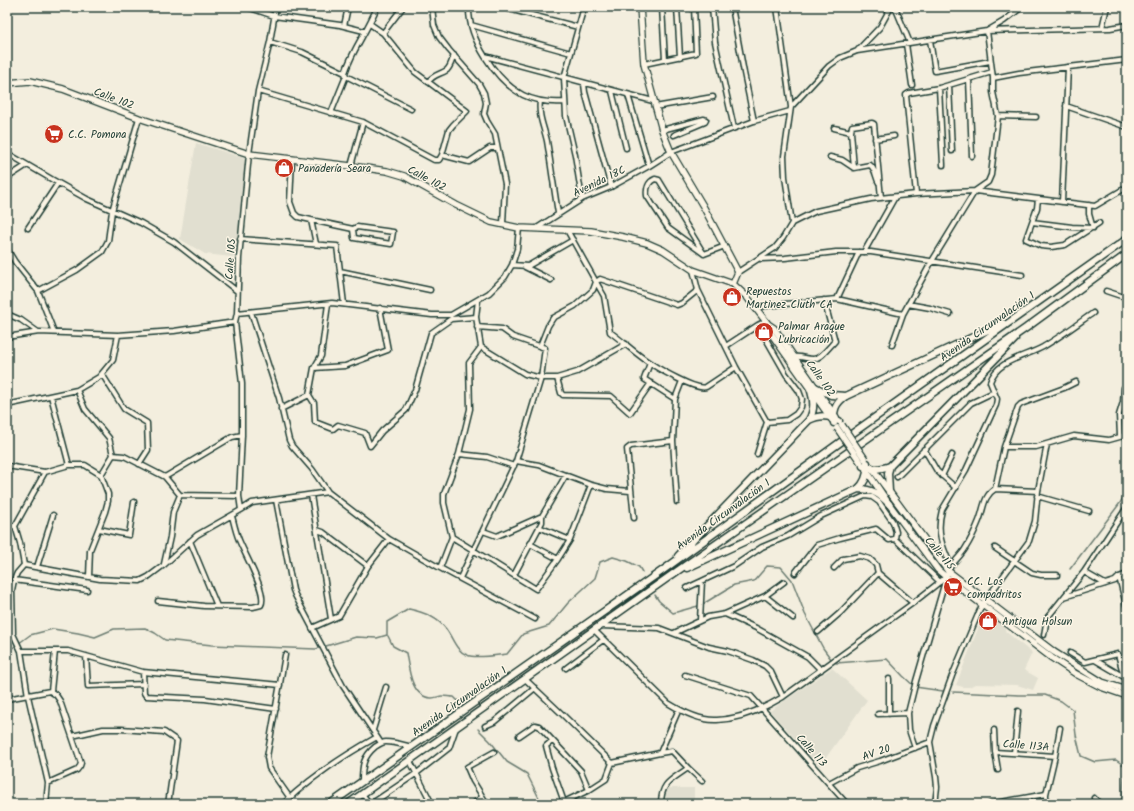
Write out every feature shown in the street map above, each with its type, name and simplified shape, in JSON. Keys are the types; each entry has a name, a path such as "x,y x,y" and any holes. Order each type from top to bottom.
{"main road":[{"path":"640,8 644,64 662,130 671,152 703,206 738,272 733,284"},
{"name":"Calle 102","path":"7,83 30,81 63,89 139,118 249,154 387,171 404,176 491,222 519,228 591,231 647,243 663,250 693,270 733,284 774,328 794,357 812,388"},
{"name":"Avenida Circunvalación 1","path":"330,804 666,568 860,428 1127,239"},
{"name":"Avenida Circunvalación 1","path":"348,804 673,574 1026,328 1127,254"},
{"path":"666,568 809,420 812,415 814,403 812,388 831,395 840,397 846,396 1018,316"},
{"name":"Calle 102","path":"767,322 770,332 836,421 866,466"},
{"path":"673,574 858,489 863,485 866,466 881,469 890,466 1026,328"},
{"path":"809,420 822,416 836,421 836,405 846,396"},
{"name":"Calle 115","path":"866,466 889,492 947,574"},
{"name":"Calle 115","path":"866,466 889,504 938,570 947,574 1079,669 1102,682 1127,690"},
{"path":"889,492 888,479 890,466"},
{"path":"858,489 866,489 876,493 889,504"},
{"name":"Calle 115","path":"984,602 1052,658 1076,674 1101,687 1127,696"}],"street":[{"path":"247,7 274,16 344,26 364,31"},
{"name":"Calle 105","path":"241,510 239,496 242,435 242,384 235,322 240,239 249,154 258,91 270,42 276,7"},
{"path":"344,26 348,7"},
{"path":"331,113 364,31 370,24 377,7"},
{"path":"382,33 403,7"},
{"path":"432,7 434,25 439,37 479,84 484,93 486,103 484,114 495,134 505,184 503,224"},
{"path":"469,7 471,25 476,42 507,85 523,95 540,101 565,102"},
{"path":"501,7 578,27"},
{"path":"582,199 575,155 566,116 564,78 584,7"},
{"path":"629,7 640,8"},
{"path":"662,7 665,60"},
{"path":"677,7 680,57"},
{"path":"644,64 696,53 694,7"},
{"path":"712,7 715,42 734,128"},
{"path":"732,7 754,121"},
{"path":"738,272 775,248 784,238 792,223 785,177 784,156 791,109 777,7"},
{"path":"857,51 880,27 891,7"},
{"path":"895,7 908,44 912,85"},
{"path":"987,31 1004,21 1022,7"},
{"path":"1102,28 1107,7"},
{"path":"258,91 363,122 434,160 438,160 442,155 450,130 467,111 415,72 382,33 370,24"},
{"path":"471,25 571,53"},
{"path":"791,109 829,66 840,58 857,51 987,31 1102,28 1127,25"},
{"path":"892,345 908,304 932,261 975,191 988,182 991,175 998,116 993,92 993,78 987,31"},
{"path":"930,40 935,71 990,61"},
{"path":"270,42 302,52 411,109"},
{"path":"428,82 432,76 447,70 454,55"},
{"path":"485,56 628,95 654,104 713,97"},
{"path":"993,78 1019,73 1127,60"},
{"path":"1062,202 1068,67"},
{"path":"916,194 906,96 909,93 939,88 992,72"},
{"path":"969,79 972,156"},
{"path":"584,84 611,187"},
{"path":"949,85 952,151"},
{"path":"939,88 943,165"},
{"path":"612,91 626,148"},
{"path":"628,95 649,166"},
{"path":"540,101 540,118 546,139 558,213"},
{"path":"1066,106 1124,126"},
{"name":"Avenida 18C","path":"537,228 558,213 582,199 611,187 671,152 734,128 791,109"},
{"path":"998,116 1036,117"},
{"path":"38,291 77,270 102,252 108,241 112,211 139,118"},
{"path":"662,130 704,119 706,120 705,122 674,134"},
{"path":"351,166 363,122"},
{"path":"854,168 851,132 852,126 873,123 881,198"},
{"path":"834,128 851,132"},
{"path":"875,139 894,136"},
{"path":"442,155 469,162 490,148 498,148"},
{"path":"7,153 58,183 112,211 141,223 174,242 237,291"},
{"path":"830,157 842,160 854,168 870,166 874,170 879,183"},
{"path":"292,159 290,202 298,217 353,229 357,227 393,232 391,244 354,238 353,229"},
{"path":"7,178 27,165"},
{"path":"652,180 660,180 704,254 668,228 647,196 646,190 652,180"},
{"path":"28,228 58,183"},
{"path":"792,223 816,212 871,199 916,194 975,191 1095,206 1127,186"},
{"path":"864,252 895,196"},
{"path":"1038,199 1037,208 1026,239 1041,246 1051,247 1065,245 1100,223"},
{"path":"1089,205 1089,214 1093,228"},
{"path":"310,220 316,244"},
{"path":"1032,222 1093,228"},
{"path":"328,304 320,356 314,368 308,395 314,403 315,422 333,429 338,425 365,433 370,446 382,431 406,410 416,390 431,333 451,317 489,293 504,277 512,265 517,249 519,228"},
{"path":"567,230 604,296 610,332 650,363 682,381 704,388 736,367"},
{"path":"240,239 337,246 344,304"},
{"path":"512,265 528,266 573,240"},
{"path":"704,254 725,246"},
{"path":"7,249 15,262 38,291 54,332"},
{"path":"760,259 785,258 836,252 864,252 1022,275"},
{"path":"837,299 859,252"},
{"path":"525,266 551,280"},
{"path":"693,270 698,290 736,367 767,422 757,454"},
{"path":"340,271 430,290"},
{"path":"540,346 548,326 554,318 575,306 593,290 596,282 600,279 677,305 682,303 698,290"},
{"path":"1106,291 1127,298"},
{"path":"755,307 837,299 904,314"},
{"path":"478,300 476,317 481,347 525,374 541,378 557,378 577,372 626,344"},
{"path":"794,357 799,356 813,359 819,357 835,341 824,300"},
{"path":"236,313 332,303 451,317 476,317"},
{"path":"908,304 930,308 950,314"},
{"path":"314,368 345,366 388,350 380,308"},
{"path":"251,312 279,398 286,432 292,446 312,469 328,492 389,539 535,619"},
{"path":"951,566 940,538 939,524 942,510 966,470 996,405 997,399 990,382 995,372 1010,361 1042,348 1093,313"},
{"path":"7,314 21,320 39,332"},
{"path":"7,337 39,332 118,335 174,331 235,322"},
{"path":"726,346 758,325 767,322"},
{"path":"758,325 786,374 799,391 802,399 801,407 796,414 787,420 767,422"},
{"path":"460,578 515,463 541,378 545,348 514,337 502,329 477,327"},
{"path":"7,405 77,390 99,377 113,360 118,335"},
{"path":"440,568 452,537 444,498 459,454 470,409 469,363 481,347"},
{"path":"650,363 644,379 675,399"},
{"path":"102,374 124,409 147,423 148,450 139,464"},
{"path":"557,378 561,393 563,395 611,396 630,413 650,383"},
{"path":"677,502 673,441 675,399 682,381"},
{"path":"995,489 1004,447 1018,407 1021,404 1076,382"},
{"path":"1120,436 1119,415 1124,388"},
{"path":"77,390 86,409 108,438 113,455 101,475"},
{"path":"897,477 971,403 994,392"},
{"path":"281,409 308,395"},
{"path":"51,396 69,465"},
{"path":"165,477 232,437 242,435"},
{"path":"1004,447 1036,447 1074,436 1109,440 1127,435"},
{"path":"634,518 630,492 627,449 631,446 673,441"},
{"path":"935,804 937,782 930,742 934,726 952,676 984,602 1029,541 1035,521 1038,493 1047,444"},
{"path":"924,449 931,462 942,476 956,488"},
{"path":"459,454 487,457 515,463 539,465 592,485 607,489 630,492"},
{"path":"113,455 124,456 165,477 180,495 239,496"},
{"path":"942,476 952,455"},
{"path":"7,466 45,472 69,465 86,466 101,475 108,494 108,501 99,529 90,550 89,577"},
{"path":"24,565 15,526 45,472"},
{"path":"514,575 542,522 542,516 566,475"},
{"path":"452,537 536,589 570,540 592,485"},
{"path":"915,748 909,730 908,713 912,694 947,574 951,566 965,550 979,521 988,494 995,489 1038,493 1089,511"},
{"path":"24,565 100,579 140,581 144,580 164,564 197,535 252,503 328,492"},
{"path":"311,494 331,619"},
{"path":"164,564 170,537 173,512 180,495"},
{"path":"687,588 734,566 762,547 788,536 821,516 866,496 872,497 879,502 893,522 896,532 895,539"},
{"path":"276,500 293,590 343,686 381,743"},
{"path":"99,529 130,535 134,502"},
{"path":"1044,635 1047,618 1084,572 1127,507"},
{"path":"37,567 53,515"},
{"path":"158,601 217,606 257,607 261,605 263,601 254,572 238,539 232,516"},
{"path":"483,531 497,536 542,516"},
{"path":"7,526 15,526"},
{"path":"539,527 570,540"},
{"path":"795,573 817,545 873,529 878,530 889,540 895,539"},
{"path":"317,530 323,532 368,566"},
{"path":"312,628 339,616 368,566 389,539"},
{"path":"895,539 940,582"},
{"path":"190,541 217,606"},
{"path":"530,544 558,559"},
{"path":"996,548 1032,573 1041,575 1057,575"},
{"path":"834,568 843,559 860,556 870,559 876,565 878,573 912,603"},
{"path":"24,565 17,573 9,590 13,634 20,649 28,696 48,783 46,804"},
{"path":"1084,572 1105,584"},
{"path":"818,632 840,613 878,573"},
{"path":"594,630 668,702 693,716 716,720 740,716 763,709 783,697 940,582 947,574"},
{"path":"1064,597 1115,581 1119,577 1127,574"},
{"path":"1119,577 1127,609"},
{"path":"14,580 87,590"},
{"path":"700,620 702,581"},
{"path":"674,633 700,620 726,614 765,596 784,582"},
{"path":"765,596 793,618"},
{"path":"726,614 756,628 808,657 820,670"},
{"path":"600,626 659,628 709,647 728,651 753,660 765,666 771,672 783,697"},
{"path":"7,634 13,634"},
{"path":"566,668 603,640"},
{"path":"20,649 68,651 143,672 280,685"},
{"path":"51,691 55,651"},
{"path":"1070,653 1085,662 1118,654 1124,676 1095,660"},
{"path":"285,655 267,761 269,768 290,798"},
{"path":"86,656 88,686 144,684"},
{"path":"1121,665 1127,663"},
{"path":"143,672 145,695 148,696 205,699 276,710"},
{"name":"Calle 113","path":"686,675 751,696 847,804"},
{"path":"525,679 612,764"},
{"path":"889,679 889,714"},
{"path":"372,730 386,687"},
{"path":"485,726 494,722 535,688"},
{"path":"7,699 51,691 60,701 81,763 77,770 48,783"},
{"path":"660,753 679,709"},
{"path":"1014,753 1018,711"},
{"path":"878,714 908,713"},
{"path":"519,736 535,725 539,726 581,771 589,790"},
{"path":"362,794 370,804 416,773 449,748 457,728"},
{"path":"1055,756 1060,728"},
{"path":"72,736 103,729 164,732 177,741 168,804"},
{"path":"994,730 998,770"},
{"path":"283,804 301,788 347,754 376,737"},
{"path":"552,741 546,746 562,803 589,790 606,779 612,764"},
{"path":"362,781 364,759 381,743 386,742 412,747"},
{"name":"AV 20","path":"829,783 857,768 930,742"},
{"path":"612,764 672,751 702,781"},
{"path":"487,804 467,767 494,752"},
{"name":"Calle 113A","path":"995,752 1055,756 1046,794 1046,804"},
{"path":"410,761 432,804"},
{"path":"661,804 661,794 664,786 688,768"},
{"path":"990,804 1046,794"},
{"path":"473,804 482,797"},
{"path":"1094,798 1100,804"}],"shaded area":[{"path":"196,143 247,159 241,258 205,254 180,239"},
{"path":"985,611 1006,627 1005,631 1032,653 1024,670 1038,678 1033,690 1017,685 975,684 969,687 963,687 956,685"},
{"path":"832,668 867,700 820,766 770,711"},
{"path":"666,788 694,788 694,804 666,804"}],"waterway":[{"path":"1070,569 1120,503 1127,490"},
{"path":"7,652 30,635 53,629 95,637 114,629 145,628 165,640 212,645 316,649 356,637 377,638 387,635 387,622 409,609 425,613 439,621 446,629 457,647 467,655 481,657 507,654 523,634 549,626 568,603 595,578 600,562 613,557 627,561 639,567 642,572"},
{"path":"703,604 734,585 754,581 767,566 781,567 792,580 805,614 823,648 831,659"},
{"path":"655,595 659,601 673,613 698,606"},
{"path":"388,636 393,646 406,653 412,682 420,693 425,697 432,698 442,696 454,697 459,702"},
{"path":"836,663 887,659 915,687 943,691"},
{"path":"953,692 1045,695 1061,701 1073,710 1076,735 1081,756 1095,762 1116,760 1125,766 1122,802 1124,804"},
{"path":"478,729 507,762 527,774 540,800 547,804"}],"place":[{"name":"C.C. Pomona","path":"54,134"},
{"name":"Panadería Seara","path":"284,168"},
{"name":"Repuestos Martinez Cluth CA","path":"732,297"},
{"name":"Palmar Araque Lubricación","path":"764,332"},
{"name":"CC. Los compadritos","path":"953,587"},
{"name":"Antigua Holsun","path":"988,621"}]}
